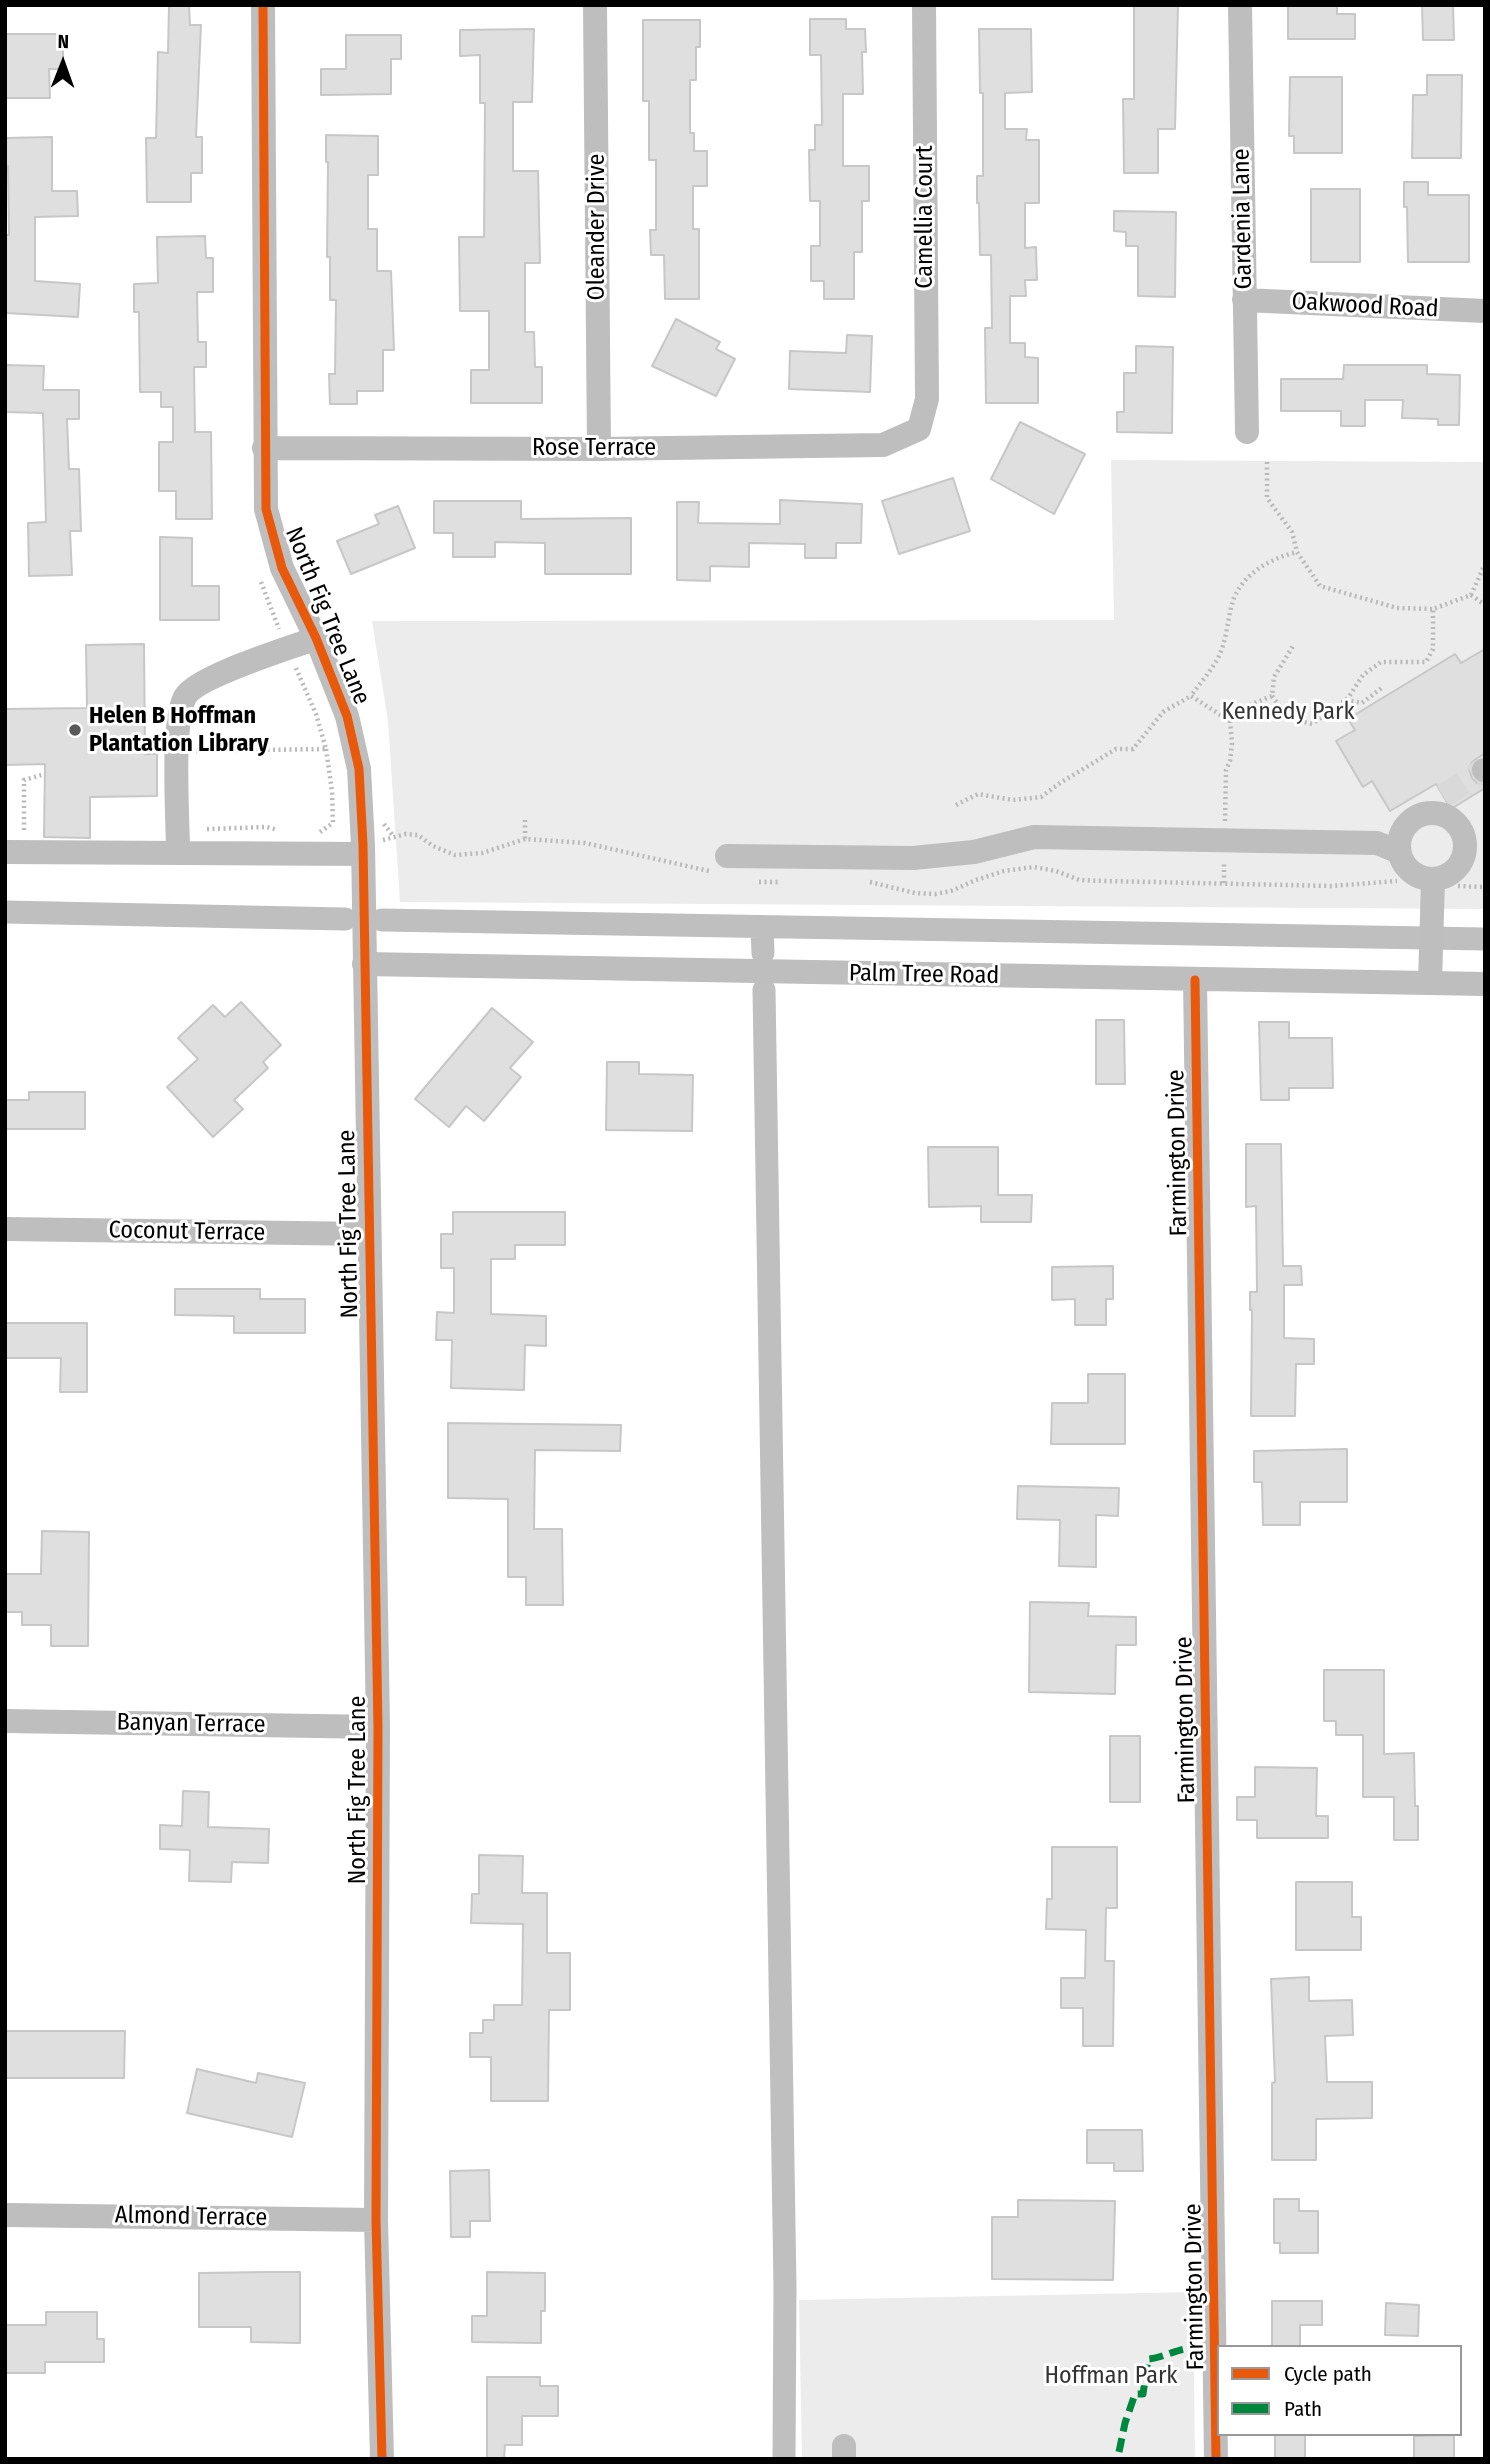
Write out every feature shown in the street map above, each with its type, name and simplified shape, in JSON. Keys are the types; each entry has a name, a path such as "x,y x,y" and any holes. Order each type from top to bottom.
{"street":[{"name":"North Fig Tree Lane","path":"263,5 266,509 282,568 316,638 347,716 359,769 363,854 378,1727 376,2220 382,2459"},
{"name":"Oleander Drive","path":"595,5 599,449"},
{"name":"Camellia Court","path":"919,429 927,399 924,5"},
{"name":"Gardenia Lane","path":"1240,5 1247,432"},
{"name":"Oakwood Road","path":"1244,300 1485,311"},
{"name":"Rose Terrace","path":"264,448 599,449 883,445 919,429"},
{"path":"178,845 178,722 186,696 202,681 316,638"},
{"path":"1436,804 1440,814 1450,818 1475,846 1454,872 1433,886 1408,869 1399,852 1399,841 1402,830 1436,804"},
{"path":"727,856 913,858 974,852 1034,837 1377,844 1399,852"},
{"path":"15,852 178,845 363,854"},
{"path":"1430,975 1433,886"},
{"name":"Palm Tree Road","path":"364,964 1195,980 1430,975 1485,984"},
{"name":"Farmington Drive","path":"1195,980 1216,2459"},
{"name":"Coconut Terrace","path":"5,1229 368,1234"},
{"name":"Banyan Terrace","path":"5,1721 378,1727"},
{"name":"Almond Terrace","path":"5,2215 376,2220"}],"path":[{"path":"1267,462 1267,498 1292,532 1297,552 1321,586 1397,608 1433,609 1471,595 1485,564"},
{"path":"956,805 978,794 1013,800 1041,797 1116,749 1133,749 1163,712 1191,696 1219,657 1226,638 1234,597 1254,572 1276,557 1297,552"},
{"path":"1471,595 1485,605"},
{"path":"1293,646 1274,677 1272,696 1289,718 1312,724 1345,700 1363,675 1381,662 1426,662 1433,649 1433,609"},
{"path":"1345,700 1362,703 1384,686"},
{"path":"1191,696 1230,721"},
{"path":"1230,721 1245,707 1272,696"},
{"path":"1224,829 1226,771 1232,743 1230,721"},
{"path":"326,749 333,823"},
{"path":"15,852 24,780 45,774"},
{"path":"525,820 525,839"},
{"path":"310,834 319,833 333,823 343,822"},
{"path":"178,845 207,828 214,827 267,827 283,833"},
{"path":"1458,886 1485,887"}],"green space":[{"name":"Kennedy Park","path":"1111,460 1485,462 1485,909 400,902 388,721 372,621 1114,620"},
{"name":"Hoffman Park","path":"1193,2292 1195,2459 802,2459 799,2300"}],"building":[{"path":"169,5 189,5 190,25 201,25 196,137 202,137 202,173 191,173 191,202 147,202 146,138 156,138 158,52 168,53"},
{"path":"1134,5 1178,5 1175,129 1158,129 1158,173 1124,173 1123,99 1134,99"},
{"path":"1288,5 1337,5 1337,14 1355,14 1355,39 1288,39"},
{"path":"1422,5 1453,5 1454,40 1423,40"},
{"path":"810,19 846,19 846,29 865,29 866,52 862,52 863,94 843,94 843,166 869,166 869,201 862,201 862,252 854,252 854,299 824,299 824,281 811,281 811,246 820,246 820,201 810,201 809,150 815,150 815,125 822,125 821,55 810,55"},
{"path":"643,20 700,20 700,47 696,47 696,80 690,80 690,133 694,133 694,151 707,151 707,186 693,186 693,229 699,229 699,299 665,299 664,255 651,255 650,230 656,230 656,160 649,160 649,101 643,101"},
{"path":"534,29 532,102 513,102 513,171 538,171 540,263 525,263 525,332 534,332 535,367 542,367 542,403 471,403 471,370 489,370 489,311 460,311 459,237 484,237 485,103 480,103 480,55 460,56 460,30"},
{"path":"979,29 1031,29 1032,92 1005,93 1005,129 1027,129 1026,140 1039,140 1039,203 1025,203 1025,248 1036,247 1037,280 1025,280 1026,296 1010,296 1010,343 1025,343 1025,357 1038,358 1038,403 986,403 985,328 992,328 991,255 980,255 977,203 977,176 983,176 983,93 980,93"},
{"path":"5,34 63,34 63,69 49,69 50,98 5,98"},
{"path":"346,35 401,35 401,59 391,59 391,94 321,95 321,69 346,69"},
{"path":"1427,75 1462,75 1461,158 1412,158 1413,95 1427,95"},
{"path":"1290,77 1342,77 1342,153 1294,153 1294,136 1289,136"},
{"path":"326,135 378,136 378,175 368,175 368,229 377,229 377,271 391,271 394,350 383,350 383,391 357,391 357,404 330,404 329,374 335,374 336,300 330,300 330,257 327,257"},
{"path":"52,137 52,191 77,191 78,216 35,217 35,281 80,284 78,317 5,313 5,235 9,235 5,138"},
{"path":"1404,182 1428,182 1428,195 1469,195 1469,262 1408,262"},
{"path":"1311,189 1360,189 1360,262 1311,262"},
{"path":"1114,211 1176,212 1175,297 1138,296 1138,246 1126,246 1126,232 1114,231"},
{"path":"205,236 206,258 213,258 213,292 197,292 198,342 206,342 206,367 194,367 195,432 211,432 212,519 176,519 176,491 159,491 159,442 173,442 173,407 161,407 161,392 140,392 139,312 134,312 134,284 158,283 157,237"},
{"path":"676,319 720,342 716,349 735,359 716,396 652,366"},
{"path":"847,335 872,336 870,392 789,389 790,351 846,353"},
{"path":"1136,346 1173,347 1172,433 1117,432 1117,412 1124,412 1124,373 1136,373"},
{"path":"5,365 44,366 43,390 79,390 79,419 67,419 69,469 79,469 81,531 70,531 72,575 29,576 28,523 46,522 43,413 5,412"},
{"path":"1344,365 1427,365 1427,374 1460,375 1459,425 1438,425 1438,419 1402,418 1403,400 1365,400 1365,426 1341,426 1341,411 1281,411 1281,379 1343,379"},
{"path":"1020,422 1085,454 1054,514 991,479"},
{"path":"953,478 970,531 899,554 882,501"},
{"path":"780,500 862,504 861,543 836,543 836,558 805,558 805,544 749,543 749,567 710,566 710,581 677,580 677,502 699,502 698,523 780,524"},
{"path":"434,501 521,501 521,519 631,518 631,574 545,574 545,543 495,542 495,557 453,557 453,533 434,533"},
{"path":"398,506 415,548 351,574 337,541 379,524 375,515"},
{"path":"160,537 192,538 192,586 219,586 219,620 160,620"},
{"name":"Helen B Hoffman Plantation Library","path":"144,644 145,754 157,754 157,796 90,797 90,838 44,837 45,764 5,765 5,709 87,708 86,645"},
{"path":"1485,649 1485,753 1472,762 1469,769 1472,778 1485,785 1485,788 1451,809 1436,784 1390,811 1372,781 1363,787 1336,741 1355,730 1348,719 1455,654 1461,663"},
{"path":"241,1002 281,1045 263,1062 268,1068 234,1100 243,1109 213,1137 167,1087 198,1059 178,1038 213,1005 225,1017"},
{"path":"492,1008 533,1042 510,1068 521,1077 484,1121 466,1106 449,1127 415,1099"},
{"path":"1096,1020 1124,1020 1125,1084 1096,1084"},
{"path":"1259,1022 1289,1022 1289,1038 1332,1038 1333,1088 1289,1088 1289,1100 1261,1100"},
{"path":"607,1062 639,1062 639,1074 693,1075 692,1131 606,1130"},
{"path":"29,1092 85,1092 85,1129 5,1129 5,1100 29,1100"},
{"path":"1246,1144 1281,1144 1283,1266 1301,1266 1302,1285 1284,1285 1284,1338 1314,1339 1314,1364 1296,1364 1295,1416 1251,1416 1250,1292 1257,1292 1256,1206 1246,1207"},
{"path":"928,1147 998,1147 998,1195 1032,1195 1031,1222 981,1222 981,1206 929,1207"},
{"path":"453,1212 565,1212 565,1245 515,1245 515,1259 491,1259 491,1314 546,1316 546,1346 525,1345 524,1390 451,1388 452,1340 436,1340 437,1312 454,1313 454,1268 441,1268 441,1234 453,1234"},
{"path":"1113,1266 1113,1299 1106,1299 1106,1325 1075,1325 1075,1299 1052,1300 1052,1267"},
{"path":"175,1289 260,1289 260,1299 305,1299 305,1333 234,1333 234,1316 175,1315"},
{"path":"5,1323 87,1323 87,1392 60,1392 61,1358 5,1358"},
{"path":"1088,1374 1125,1374 1125,1444 1051,1444 1052,1403 1088,1403"},
{"path":"448,1423 621,1425 620,1451 535,1450 534,1529 562,1529 563,1605 526,1605 526,1577 508,1577 508,1499 448,1498"},
{"path":"1347,1449 1347,1502 1300,1502 1300,1525 1263,1525 1262,1482 1254,1482 1254,1451"},
{"path":"1018,1486 1119,1488 1118,1516 1096,1515 1096,1567 1059,1566 1060,1520 1017,1519"},
{"path":"42,1531 89,1532 88,1646 51,1646 51,1625 22,1625 22,1612 5,1612 5,1574 41,1574"},
{"path":"1030,1602 1089,1603 1088,1616 1136,1617 1136,1645 1116,1645 1115,1694 1029,1692"},
{"path":"1324,1670 1384,1670 1384,1754 1414,1753 1418,1840 1394,1840 1394,1797 1363,1797 1363,1735 1336,1735 1336,1721 1324,1721"},
{"path":"1110,1736 1140,1736 1140,1802 1110,1802"},
{"path":"1255,1767 1317,1768 1316,1816 1328,1816 1328,1838 1257,1838 1257,1820 1237,1820 1237,1797 1255,1797"},
{"path":"183,1791 209,1792 208,1827 269,1829 268,1863 232,1862 231,1882 189,1881 190,1850 160,1849 160,1825 182,1826"},
{"path":"1052,1847 1117,1847 1117,1908 1106,1908 1105,1961 1114,1961 1113,2046 1083,2046 1083,2008 1061,2008 1061,1978 1085,1978 1086,1930 1046,1929 1047,1899 1052,1899"},
{"path":"479,1855 523,1856 522,1893 547,1893 547,1953 570,1953 570,2010 549,2010 548,2101 491,2101 491,2057 470,2057 470,2033 483,2033 483,2020 494,2020 494,2005 522,2005 523,1924 471,1923 472,1894 479,1894"},
{"path":"1296,1882 1352,1882 1352,1917 1361,1917 1361,1950 1296,1950"},
{"path":"1309,1977 1309,2001 1352,2000 1353,2035 1325,2036 1327,2082 1372,2082 1372,2118 1316,2119 1316,2160 1272,2160 1272,2083 1275,2082 1271,1979"},
{"path":"5,2031 125,2031 124,2078 5,2078"},
{"path":"197,2069 256,2083 258,2073 305,2083 292,2137 187,2113"},
{"path":"1087,2130 1142,2130 1143,2171 1114,2171 1114,2163 1087,2163"},
{"path":"489,2170 490,2221 470,2221 470,2237 451,2237 450,2171"},
{"path":"1274,2199 1299,2199 1299,2211 1318,2211 1318,2253 1280,2253 1280,2243 1274,2243"},
{"path":"1018,2200 1115,2201 1113,2280 992,2279 992,2217 1018,2217"},
{"path":"300,2272 300,2343 251,2342 251,2327 199,2327 199,2273"},
{"path":"487,2272 545,2273 545,2311 541,2311 541,2343 472,2342 472,2316 487,2316"},
{"path":"1272,2301 1322,2301 1322,2325 1300,2325 1300,2345 1272,2345"},
{"path":"1386,2303 1419,2305 1418,2336 1385,2335"},
{"path":"46,2312 97,2312 97,2339 104,2339 104,2362 45,2362 45,2373 5,2373 5,2325 46,2325"},
{"path":"487,2377 540,2377 540,2386 558,2386 558,2416 522,2416 522,2445 505,2445 504,2459 487,2459"},
{"path":"1275,2436 1305,2436 1305,2459 1275,2459"},
{"path":"1414,2436 1454,2436 1454,2459 1414,2459"}],"waterway":[{"path":"5,912 345,919"},
{"path":"382,920 1485,939"},
{"path":"762,927 763,953"},
{"path":"764,990 785,2286 784,2459"}],"tunnel":[{"path":"1443,796 1484,770"}],"marked path":[{"path":"1119,2452 1135,2394 1143,2394 1148,2359 1194,2348"}],"cycle path":[{"path":"263,5 266,509 282,568 316,638 347,716 359,769 363,845 378,1727 376,2220 382,2459"},
{"path":"1195,980 1216,2459"}],"place":[{"name":"Helen B Hoffman Plantation Library","path":"75,730"}]}
